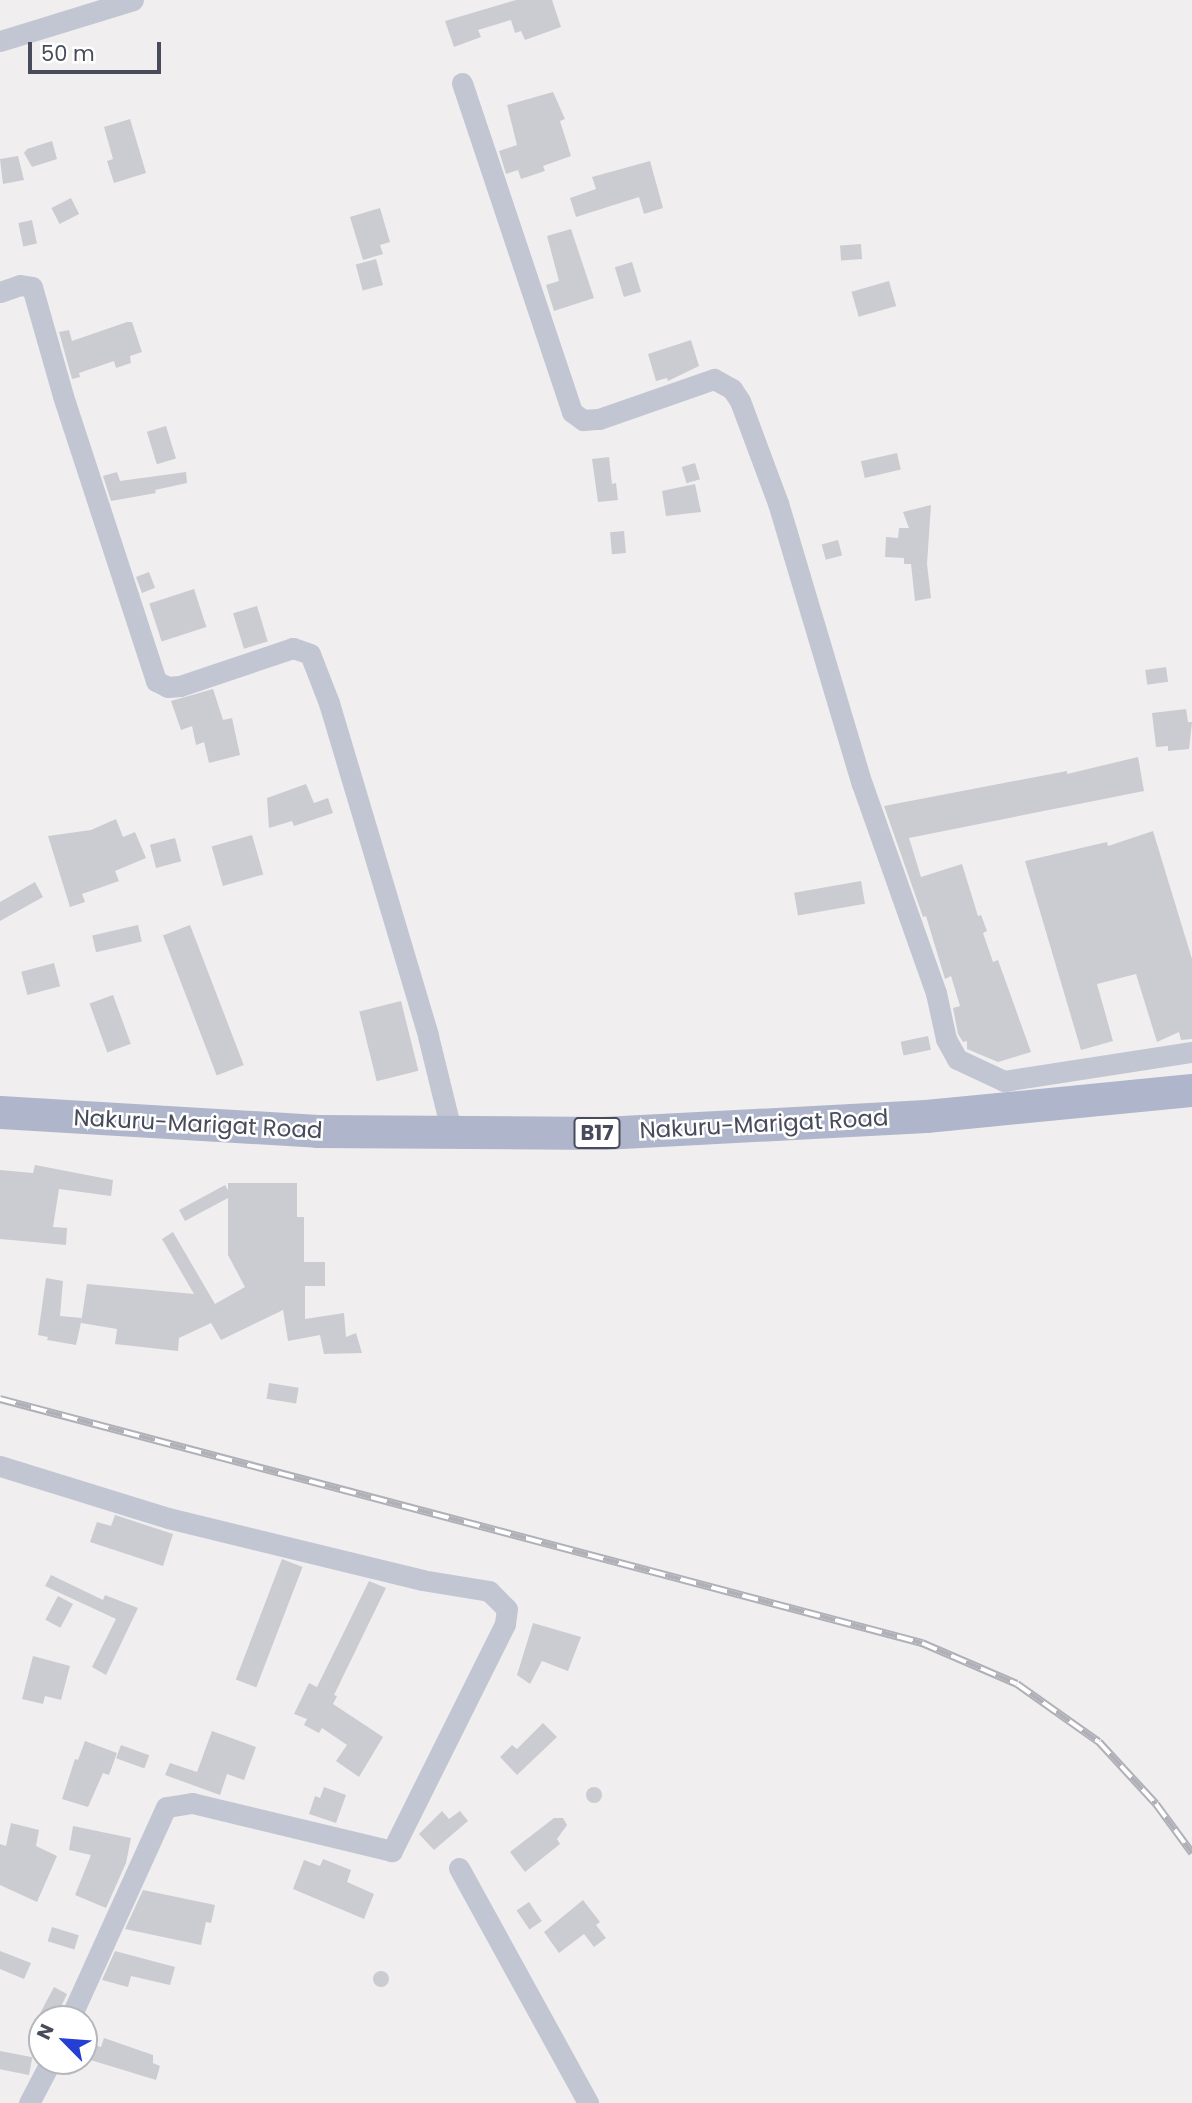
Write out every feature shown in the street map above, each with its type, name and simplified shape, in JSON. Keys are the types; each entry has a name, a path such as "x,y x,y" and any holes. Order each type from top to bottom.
{"main road":[{"name":"Nakuru-Marigat Road","path":"0,1112 317,1131 603,1133 926,1116 1192,1090"}],"street":[{"path":"0,41 133,0"},
{"path":"462,83 572,412 583,420 599,419 714,379 732,389 740,401 778,503 862,784 936,993 946,1039 957,1059 1004,1081 1192,1052"},
{"path":"0,292 20,285 32,287 63,396 156,681 168,687 180,687 293,648 310,654 329,703 428,1036 452,1134"},
{"path":"0,1466 181,1521 422,1580 489,1591 507,1609 505,1624 392,1851 192,1804 176,1803 166,1807 76,2005"},
{"path":"459,1868 588,2103"},
{"path":"29,2103 44,2075"}],"building":[{"path":"516,0 552,0 561,27 525,40 521,31 515,33 511,20 478,30 481,37 454,47 445,21"},
{"path":"553,92 565,119 560,121 571,156 543,166 545,171 521,179 518,170 506,174 499,151 517,145 507,105"},
{"path":"130,119 146,173 114,183 107,161 113,159 104,127"},
{"path":"52,141 57,159 32,167 24,153 27,149"},
{"path":"18,156 24,180 3,184 0,159"},
{"path":"650,161 663,208 644,214 639,197 576,217 570,198 596,189 592,177"},
{"path":"71,198 79,214 60,224 51,208"},
{"path":"380,208 390,242 380,245 383,254 363,260 350,217"},
{"path":"32,220 37,243 23,246 18,223"},
{"path":"571,229 594,298 554,311 546,285 559,281 547,236"},
{"path":"861,244 862,259 841,260 840,245"},
{"path":"376,259 383,285 363,291 356,264"},
{"path":"632,262 641,292 624,297 615,267"},
{"path":"889,281 896,306 859,317 852,292"},
{"path":"132,322 142,352 130,356 131,363 116,368 114,361 79,373 80,377 72,379 59,332 69,330 72,341"},
{"path":"691,340 699,366 668,381 667,378 656,381 648,354"},
{"path":"166,426 176,459 157,464 147,432"},
{"path":"897,453 901,470 865,478 861,461"},
{"path":"609,457 612,484 616,483 618,500 598,502 592,459"},
{"path":"695,463 700,479 687,483 682,467"},
{"path":"117,472 120,481 186,472 187,483 155,490 156,493 111,501 103,476"},
{"path":"695,484 701,512 666,516 662,491"},
{"path":"931,505 927,564 931,598 915,601 911,564 904,564 904,558 885,557 886,537 898,538 899,528 909,528 903,512"},
{"path":"624,531 626,553 612,554 610,532"},
{"path":"838,540 842,555 826,560 822,544"},
{"path":"149,572 155,588 142,593 136,577"},
{"path":"194,589 206,627 162,642 149,604"},
{"path":"257,606 268,641 244,649 233,613"},
{"path":"1166,667 1168,682 1147,685 1145,670"},
{"path":"213,689 223,720 232,718 240,755 209,763 204,742 196,745 192,726 181,730 171,701"},
{"path":"1186,709 1188,722 1192,722 1189,749 1168,751 1168,746 1156,747 1152,713"},
{"path":"1138,757 1144,791 909,838 921,877 962,864 978,916 981,915 987,931 983,933 993,962 998,960 1031,1052 998,1062 967,1049 967,1041 963,1042 958,1034 953,1008 960,1006 951,976 945,979 926,916 923,917 884,806 1067,771 1067,774"},
{"path":"306,784 314,803 328,798 333,813 294,826 292,821 269,828 267,798"},
{"path":"116,819 123,837 135,832 146,858 115,871 119,881 82,894 85,902 70,907 48,836 91,830"},
{"path":"1153,831 1192,959 1192,1039 1181,1040 1179,1032 1157,1042 1136,974 1097,984 1113,1041 1081,1050 1025,861 1107,842 1108,846"},
{"path":"252,835 263,874 223,886 212,847"},
{"path":"175,838 181,861 156,868 150,845"},
{"path":"861,881 865,904 798,915 794,893"},
{"path":"35,882 43,897 0,921 0,902"},
{"path":"138,925 142,942 96,952 92,936"},
{"path":"190,925 244,1065 217,1075 163,935"},
{"path":"54,963 60,986 27,995 21,972"},
{"path":"113,995 131,1044 107,1052 90,1004"},
{"path":"401,1001 418,1071 377,1081 359,1011"},
{"path":"928,1036 931,1050 904,1056 901,1042"},
{"path":"35,1165 113,1180 111,1196 59,1189 53,1227 67,1228 66,1245 0,1239 0,1170 33,1173"},
{"path":"228,1183 297,1183 297,1217 304,1217 304,1262 325,1262 325,1286 305,1286 305,1319 344,1313 346,1337 356,1333 362,1353 324,1354 320,1335 288,1341 283,1310 221,1340 211,1323 179,1338 178,1351 115,1344 117,1329 81,1323 87,1284 194,1294 162,1239 173,1232 215,1304 245,1287 228,1255 228,1198 185,1221 179,1210 225,1185 228,1190"},
{"path":"46,1278 63,1281 60,1316 82,1318 76,1345 47,1340 48,1337 38,1335"},
{"path":"269,1383 299,1388 296,1403 266,1399"},
{"path":"115,1515 173,1534 163,1566 90,1542 97,1522 111,1526"},
{"path":"282,1559 303,1567 256,1687 236,1679"},
{"path":"51,1575 103,1600 105,1595 138,1608 106,1675 92,1667 116,1619 45,1586"},
{"path":"369,1581 386,1588 334,1695 337,1696 333,1704 383,1737 359,1777 336,1761 347,1745 322,1728 319,1733 304,1725 307,1719 294,1714 309,1683 317,1687"},
{"path":"58,1596 73,1604 60,1628 45,1620"},
{"path":"533,1623 581,1637 568,1671 542,1661 530,1684 517,1675"},
{"path":"33,1656 70,1666 61,1700 45,1696 43,1704 22,1699"},
{"path":"543,1723 557,1737 517,1775 500,1757 512,1745 517,1749"},
{"path":"212,1731 256,1747 244,1780 227,1774 220,1795 165,1775 170,1763 197,1772"},
{"path":"85,1741 117,1753 109,1775 103,1773 88,1807 62,1799 75,1759 78,1760"},
{"path":"121,1745 149,1755 144,1768 116,1758"},
{"path":"324,1787 346,1795 336,1823 309,1814 315,1796 320,1798"},
{"path":"594,1787 600,1789 600,1801 594,1803 588,1801 586,1795 588,1789"},
{"path":"442,1811 449,1819 460,1811 468,1821 434,1850 419,1834"},
{"path":"554,1818 563,1818 567,1825 557,1839 560,1844 525,1872 510,1852"},
{"path":"11,1823 39,1830 36,1846 57,1856 37,1902 0,1885 0,1844 6,1846"},
{"path":"73,1826 131,1838 126,1863 106,1908 75,1895 91,1855 69,1850"},
{"path":"323,1859 351,1870 347,1882 374,1894 364,1919 293,1889 304,1860 320,1866"},
{"path":"143,1890 215,1905 211,1923 206,1922 201,1945 125,1929"},
{"path":"583,1900 600,1922 596,1925 606,1938 594,1947 584,1934 559,1953 544,1932"},
{"path":"529,1902 542,1921 529,1929 517,1910"},
{"path":"52,1927 79,1935 74,1950 48,1941"},
{"path":"0,1951 31,1963 24,1979 0,1969"},
{"path":"115,1951 175,1967 170,1985 131,1976 128,1987 102,1980"},
{"path":"381,1971 387,1973 387,1985 381,1987 375,1985 373,1979 375,1973"},
{"path":"54,1987 67,1994 62,2005 44,2005"},
{"path":"104,2038 153,2055 153,2063 160,2066 156,2080 98,2062 98,2046 101,2047"},
{"path":"0,2051 28,2056 28,2075 0,2069"}],"railway":[{"path":"0,1399 922,1643 1017,1684 1099,1742 1156,1804 1192,1853"}]}
